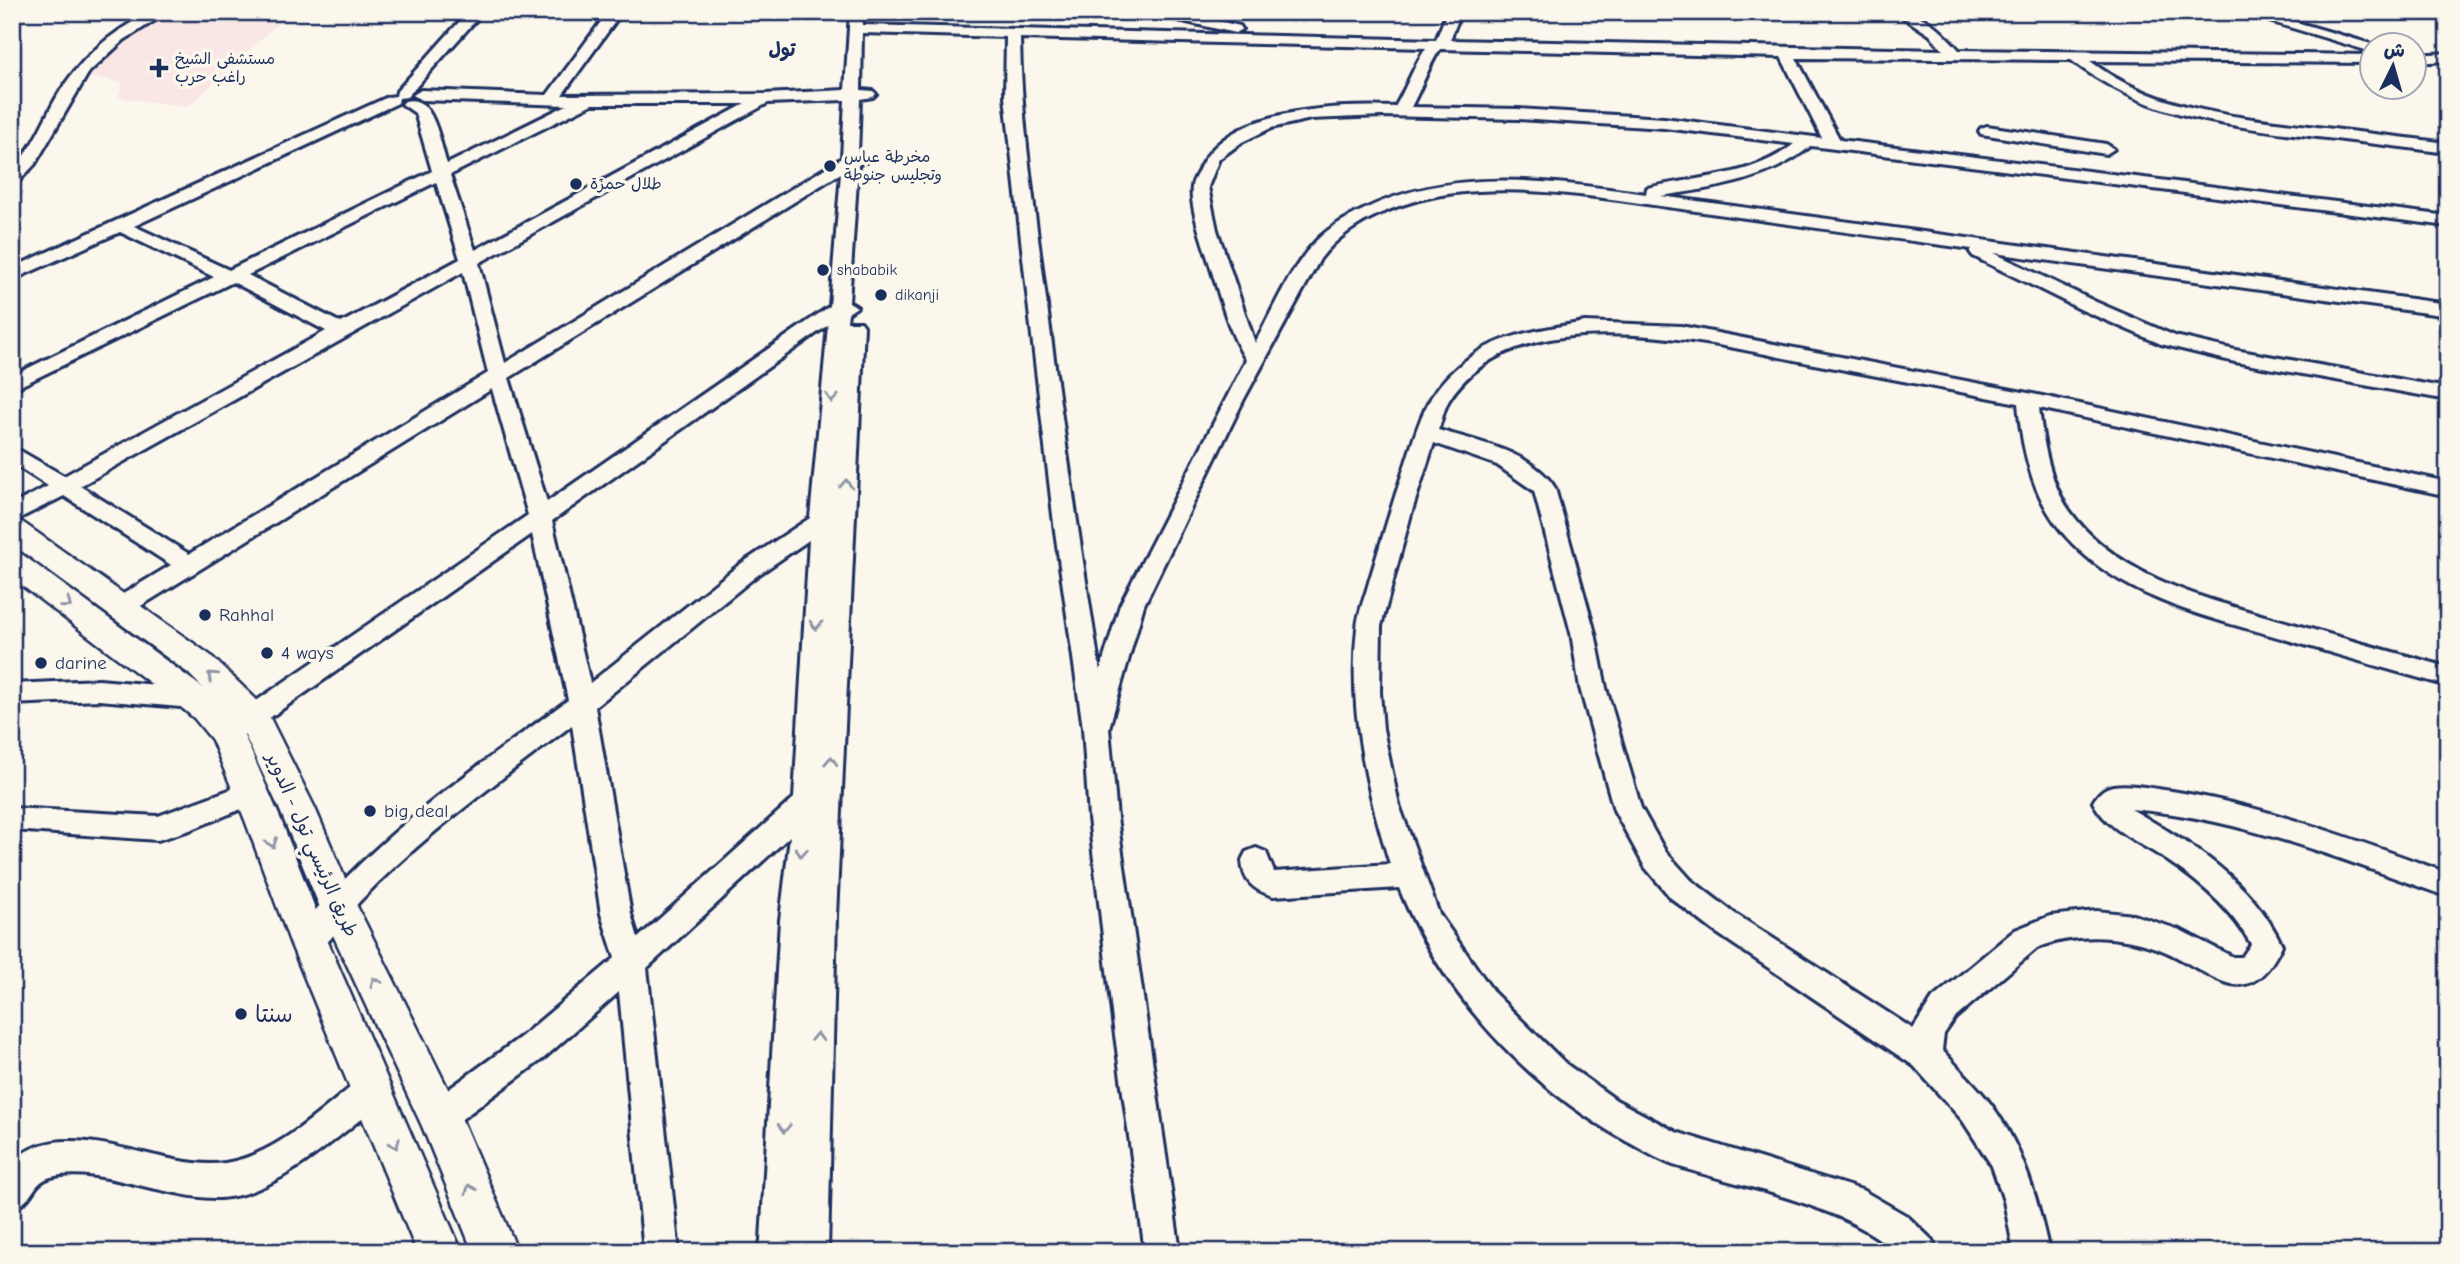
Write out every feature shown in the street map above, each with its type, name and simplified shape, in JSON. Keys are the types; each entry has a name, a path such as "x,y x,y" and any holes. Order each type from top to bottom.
{"main road":[{"name":"طريق الرئيسي تول - الدوير","path":"12,529 199,664 298,808 338,905 439,1116 496,1252"},
{"name":"طريق الرئيسي تول - الدوير","path":"12,562 206,709 239,725"},
{"name":"طريق الرئيسي تول - الدوير","path":"239,725 251,793 309,943 440,1252"}],"street":[{"path":"12,178 26,164 73,83 90,60 129,29 161,12"},
{"path":"408,99 476,12"},
{"path":"408,99 487,12"},
{"path":"551,100 615,12"},
{"path":"1161,12 1290,42"},
{"path":"1400,112 1420,77 1421,66 1437,45 1454,12"},
{"path":"1902,12 1935,32 1954,54"},
{"path":"2246,12 2358,44"},
{"path":"810,1252 795,920 818,801 832,519 855,213 864,26 1013,34 1786,53 2358,59"},
{"path":"1013,34 1013,97 1065,524 1096,728 1103,818 1163,1252"},
{"path":"1786,53 1833,143"},
{"path":"2075,56 2099,75 2119,86 2151,100 2199,115 2237,123 2448,148"},
{"path":"2428,58 2448,57"},
{"path":"12,275 352,120 408,99 765,100 861,95"},
{"path":"408,99 422,111 470,263 480,312 540,518 582,704 616,914 631,963 662,1252"},
{"path":"12,384 589,100"},
{"path":"12,515 341,331 765,100"},
{"path":"1255,359 1244,341 1208,230 1200,187 1208,163 1221,149 1266,124 1311,114 1400,112 1613,118 1809,140 2448,221"},
{"path":"1987,131 2105,149"},
{"path":"2026,136 2035,169"},
{"path":"1632,197 1758,172 1784,161 1809,140"},
{"path":"18,146 22,149 22,159 26,164"},
{"path":"122,606 500,377 718,239 857,160"},
{"path":"1096,728 1132,605 1255,359 1317,249 1368,212 1420,194 1483,185 1533,186 1632,197 2448,310"},
{"path":"121,226 231,276 341,331"},
{"path":"1956,241 2089,306 2168,340 2235,356 2448,394"},
{"path":"239,725 847,307"},
{"path":"1920,1252 1895,1228 1850,1202 1670,1147 1604,1111 1555,1075 1483,1003 1427,921 1385,806 1370,729 1367,692 1369,626 1400,513 1438,400 1456,379 1477,361 1502,347 1539,336 1585,328 1681,332 2028,399 2448,489"},
{"path":"2028,399 2041,473 2050,498 2073,530 2118,566 2154,587 2204,606 2448,677"},
{"path":"1428,434 1499,459 1532,476 1544,488 1625,800 1656,859 1681,889 1724,922 1925,1055 1975,1110 2005,1157 2021,1201 2032,1252"},
{"path":"12,453 189,565"},
{"path":"309,943 338,905 384,857 424,823 582,704 747,571 832,519"},
{"path":"12,694 99,690 192,698"},
{"path":"12,819 158,828 180,822 251,793"},
{"path":"1925,1055 1929,1029 1944,1008 2026,939 2050,929 2096,924 2134,928 2169,939 2230,971 2250,970 2267,945 2256,923 2234,898 2200,869 2115,814 2109,806 2109,799 2130,798 2218,812 2269,825 2448,885"},
{"path":"439,1116 533,1047 818,801"},
{"path":"1256,860 1256,872 1261,879 1273,884 1408,875"},
{"path":"775,1252 801,1086"},
{"path":"16,1190 27,1171 45,1163 68,1159 92,1160 202,1180 223,1181 253,1172 280,1158 372,1090"}],"shaded area":[{"name":"مستشفى الشيخ راغب حرب","path":"166,12 290,12 188,107 118,97 123,82 83,77 96,58"}],"place":[{"name":"مستشفى الشيخ راغب حرب","path":"159,68"},
{"name":"مخرطة عباس وتجليس جنوطة","path":"830,166"},
{"name":"طلال حمزة","path":"576,184"},
{"name":"shababik","path":"823,270"},
{"name":"dikanji","path":"881,295"},
{"name":"Rahhal","path":"205,615"},
{"name":"4 ways","path":"267,653"},
{"name":"darine","path":"41,663"},
{"name":"big deal","path":"370,811"},
{"name":"سنتا","path":"241,1014"}],"district":[{"name":"تول","path":"782,50"}]}
